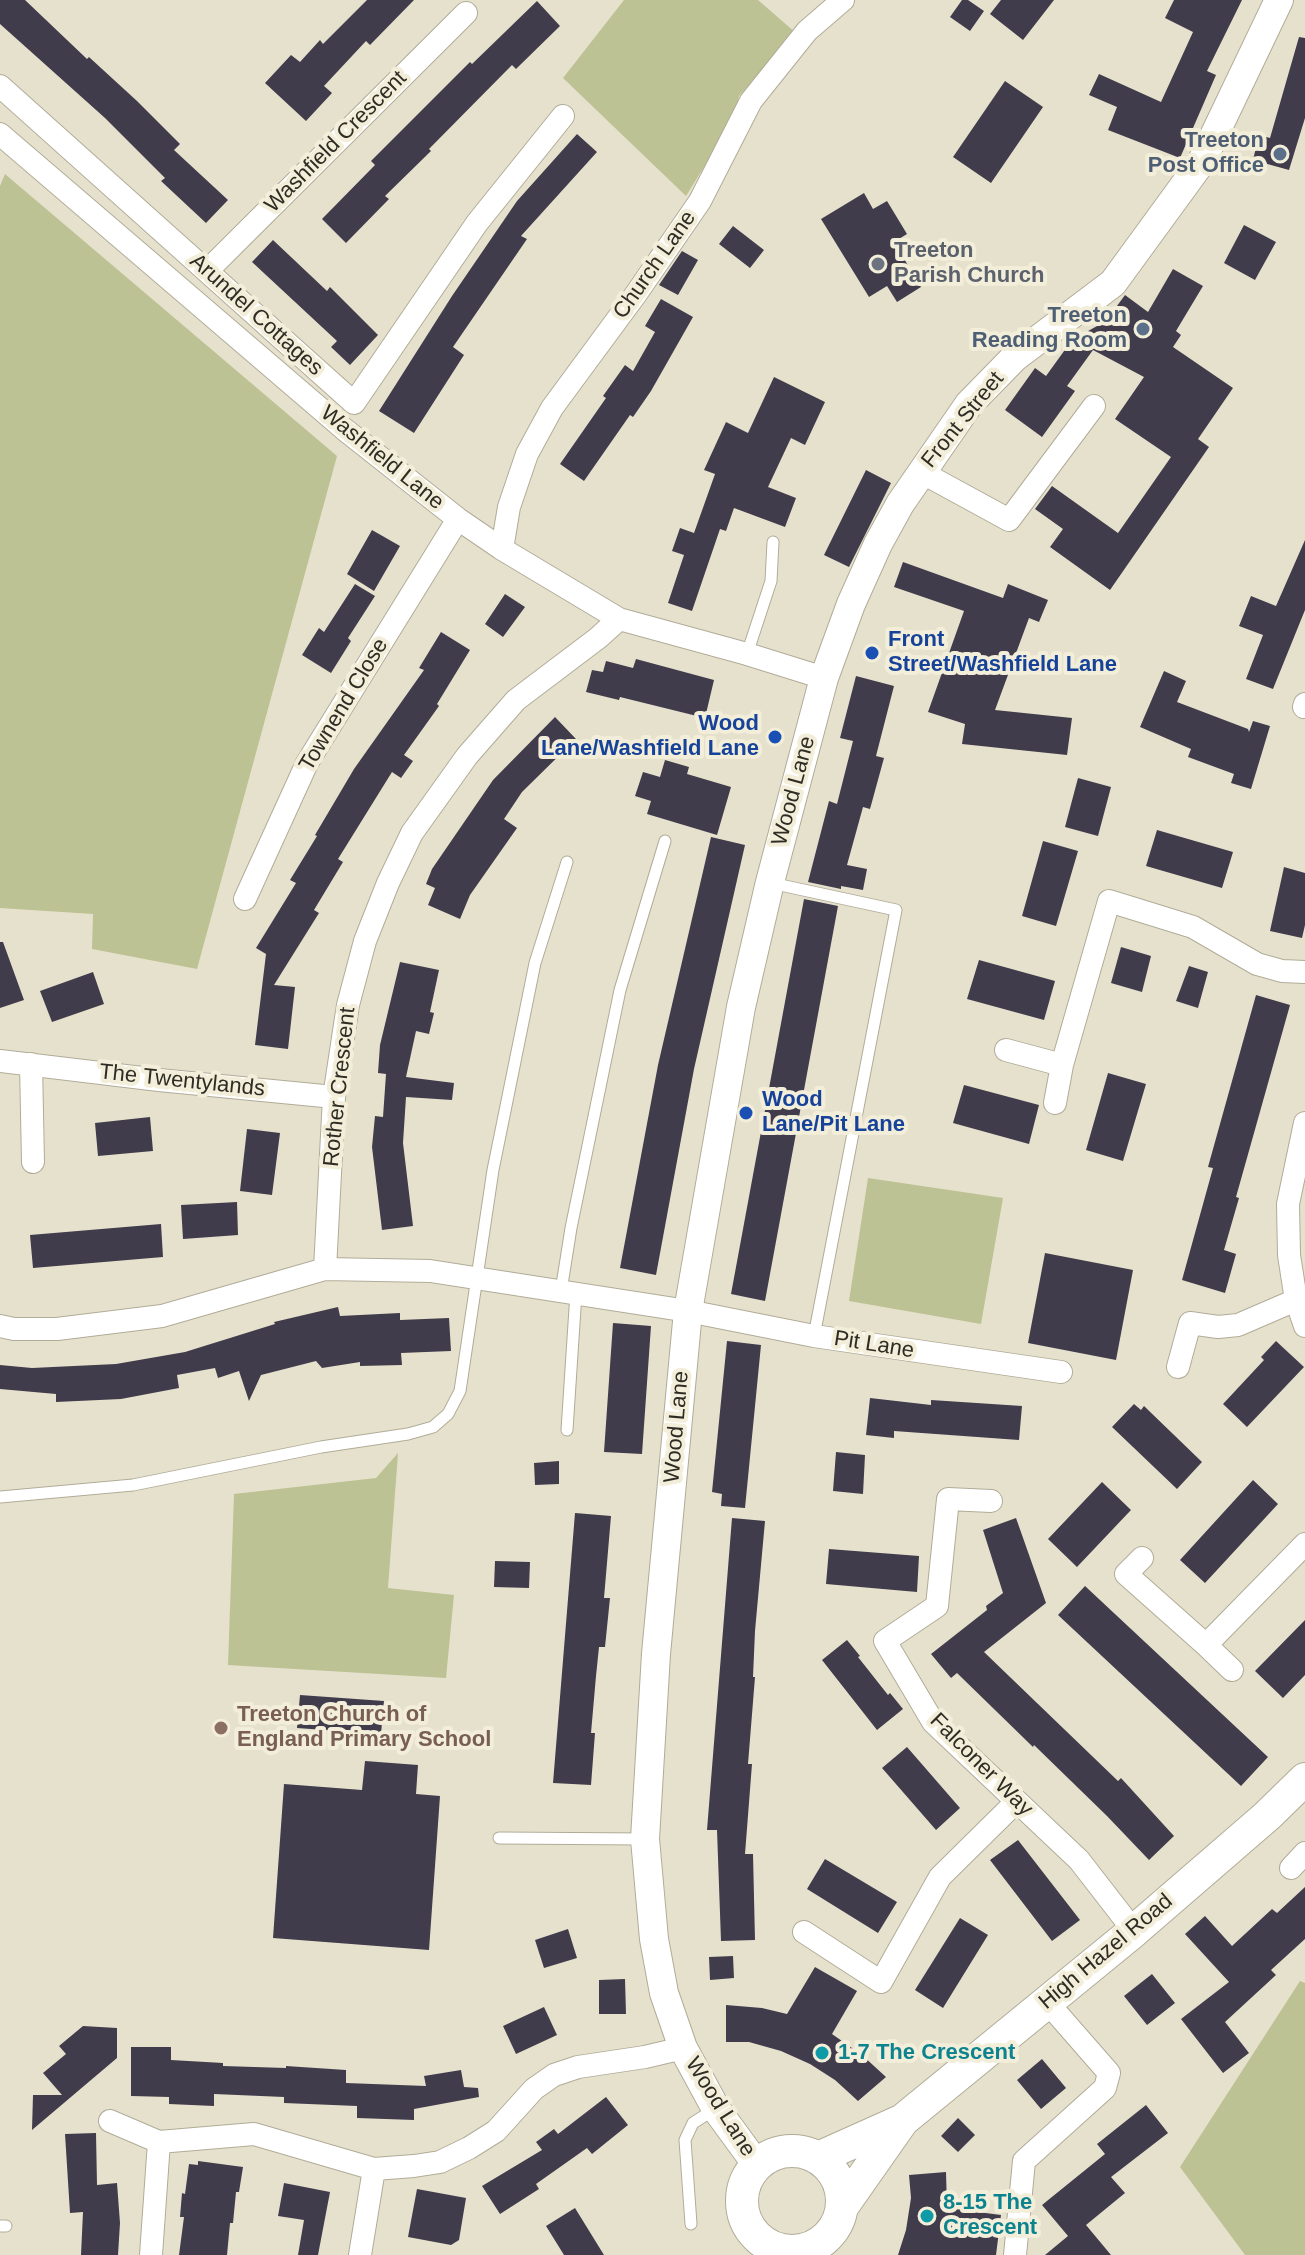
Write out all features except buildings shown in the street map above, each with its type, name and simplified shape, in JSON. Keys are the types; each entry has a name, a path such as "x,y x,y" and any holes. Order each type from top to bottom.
{"main road":[{"name":"High Hazel Road","path":"818,2158 903,2120 1134,1931 1267,1816 1305,1779"},
{"name":"High Hazel Road","path":"842,2207 903,2120"},
{"path":"786,2151 802,2152 818,2158 829,2167 842,2193 842,2207 837,2224 826,2238 812,2247 793,2253 762,2241 745,2242 743,2196 747,2179 757,2165 786,2151"}],"street":[{"name":"Church Lane","path":"502,549 509,507 527,454 552,408 700,201 751,101 807,31 843,0"},
{"name":"Front Street","path":"824,678 851,604 878,544 921,472 969,404 1015,357 1113,283 1202,161 1279,0"},
{"name":"Washfield Crescent","path":"207,271 466,13"},
{"name":"Arundel Cottages","path":"0,86 354,403 477,223 563,116"},
{"name":"Washfield Lane","path":"0,134 344,429 458,519 502,549 619,619 824,678"},
{"path":"921,472 1009,520 1094,406"},
{"name":"Townend Close","path":"245,899 307,763 458,519"},
{"name":"Rother Crescent","path":"325,1269 334,1097 348,1005 365,941 388,883 412,833 467,756 516,700 619,619"},
{"name":"Wood Lane","path":"757,2165 716,2109 683,2048 664,1993 654,1939 645,1839 656,1654 688,1311 741,1007 770,882 824,678"},
{"path":"1055,1103 1062,1065 1109,901 1193,927 1257,964 1282,971 1305,972"},
{"path":"1006,1050 1062,1065"},
{"name":"The Twentylands","path":"0,1061 334,1097"},
{"path":"31,1064 33,1162"},
{"path":"1305,1123 1288,1204 1289,1255 1296,1300 1305,1326"},
{"path":"0,1326 57,1329 162,1316 325,1269 430,1271 688,1311"},
{"path":"1178,1367 1190,1323 1218,1327 1238,1325 1296,1300"},
{"name":"Pit Lane","path":"688,1311 814,1336 1061,1372"},
{"name":"Falconer Way","path":"991,1501 948,1499 937,1606 885,1641 933,1722 1079,1860 1134,1931"},
{"path":"1206,1645 1305,1544"},
{"path":"1142,1558 1126,1574 1232,1670"},
{"path":"804,1932 881,1982 940,1877 1016,1802"},
{"path":"1015,2255 1024,2161 1105,2088 1109,2073 1047,2002"},
{"path":"110,2121 159,2142 254,2134 374,2169 414,2166 440,2162 496,2131 534,2089 554,2075 578,2067 683,2048"},
{"path":"151,2255 159,2142"},
{"path":"360,2255 374,2169"}],"lane":[{"path":"747,654 771,581 773,542"},
{"path":"567,1430 571,1228 620,990 665,841"},
{"path":"0,1497 133,1485 321,1447 408,1434 433,1427 448,1414 460,1391 493,1170 535,963 567,862"},
{"path":"770,882 896,910 814,1336"},
{"path":"499,1838 645,1839"},
{"path":"691,2224 685,2140 693,2123 716,2109"}],"green space":[{"path":"624,0 758,0 796,33 739,96 735,117 686,196 563,78"},
{"path":"5,174 337,456 197,969 92,949 93,914 0,908 0,186"},
{"path":"868,1178 1003,1198 981,1324 849,1301"},
{"path":"398,1453 388,1588 454,1595 446,1678 228,1665 234,1494 376,1478"},
{"path":"1300,1981 1305,1983 1305,2255 1245,2255 1180,2167"}],"place":[{"name":"Treeton Post Office","path":"1280,154"},
{"name":"Treeton Parish Church","path":"878,264"},
{"name":"Treeton Reading Room","path":"1143,329"},
{"name":"Front Street/Washfield Lane","path":"872,653"},
{"name":"Wood Lane/Washfield Lane","path":"775,737"},
{"name":"Wood Lane/Pit Lane","path":"746,1113"},
{"name":"Treeton Church of England Primary School","path":"221,1728"},
{"name":"1-7 The Crescent","path":"822,2053"},
{"name":"8-15 The Crescent","path":"927,2216"}]}
